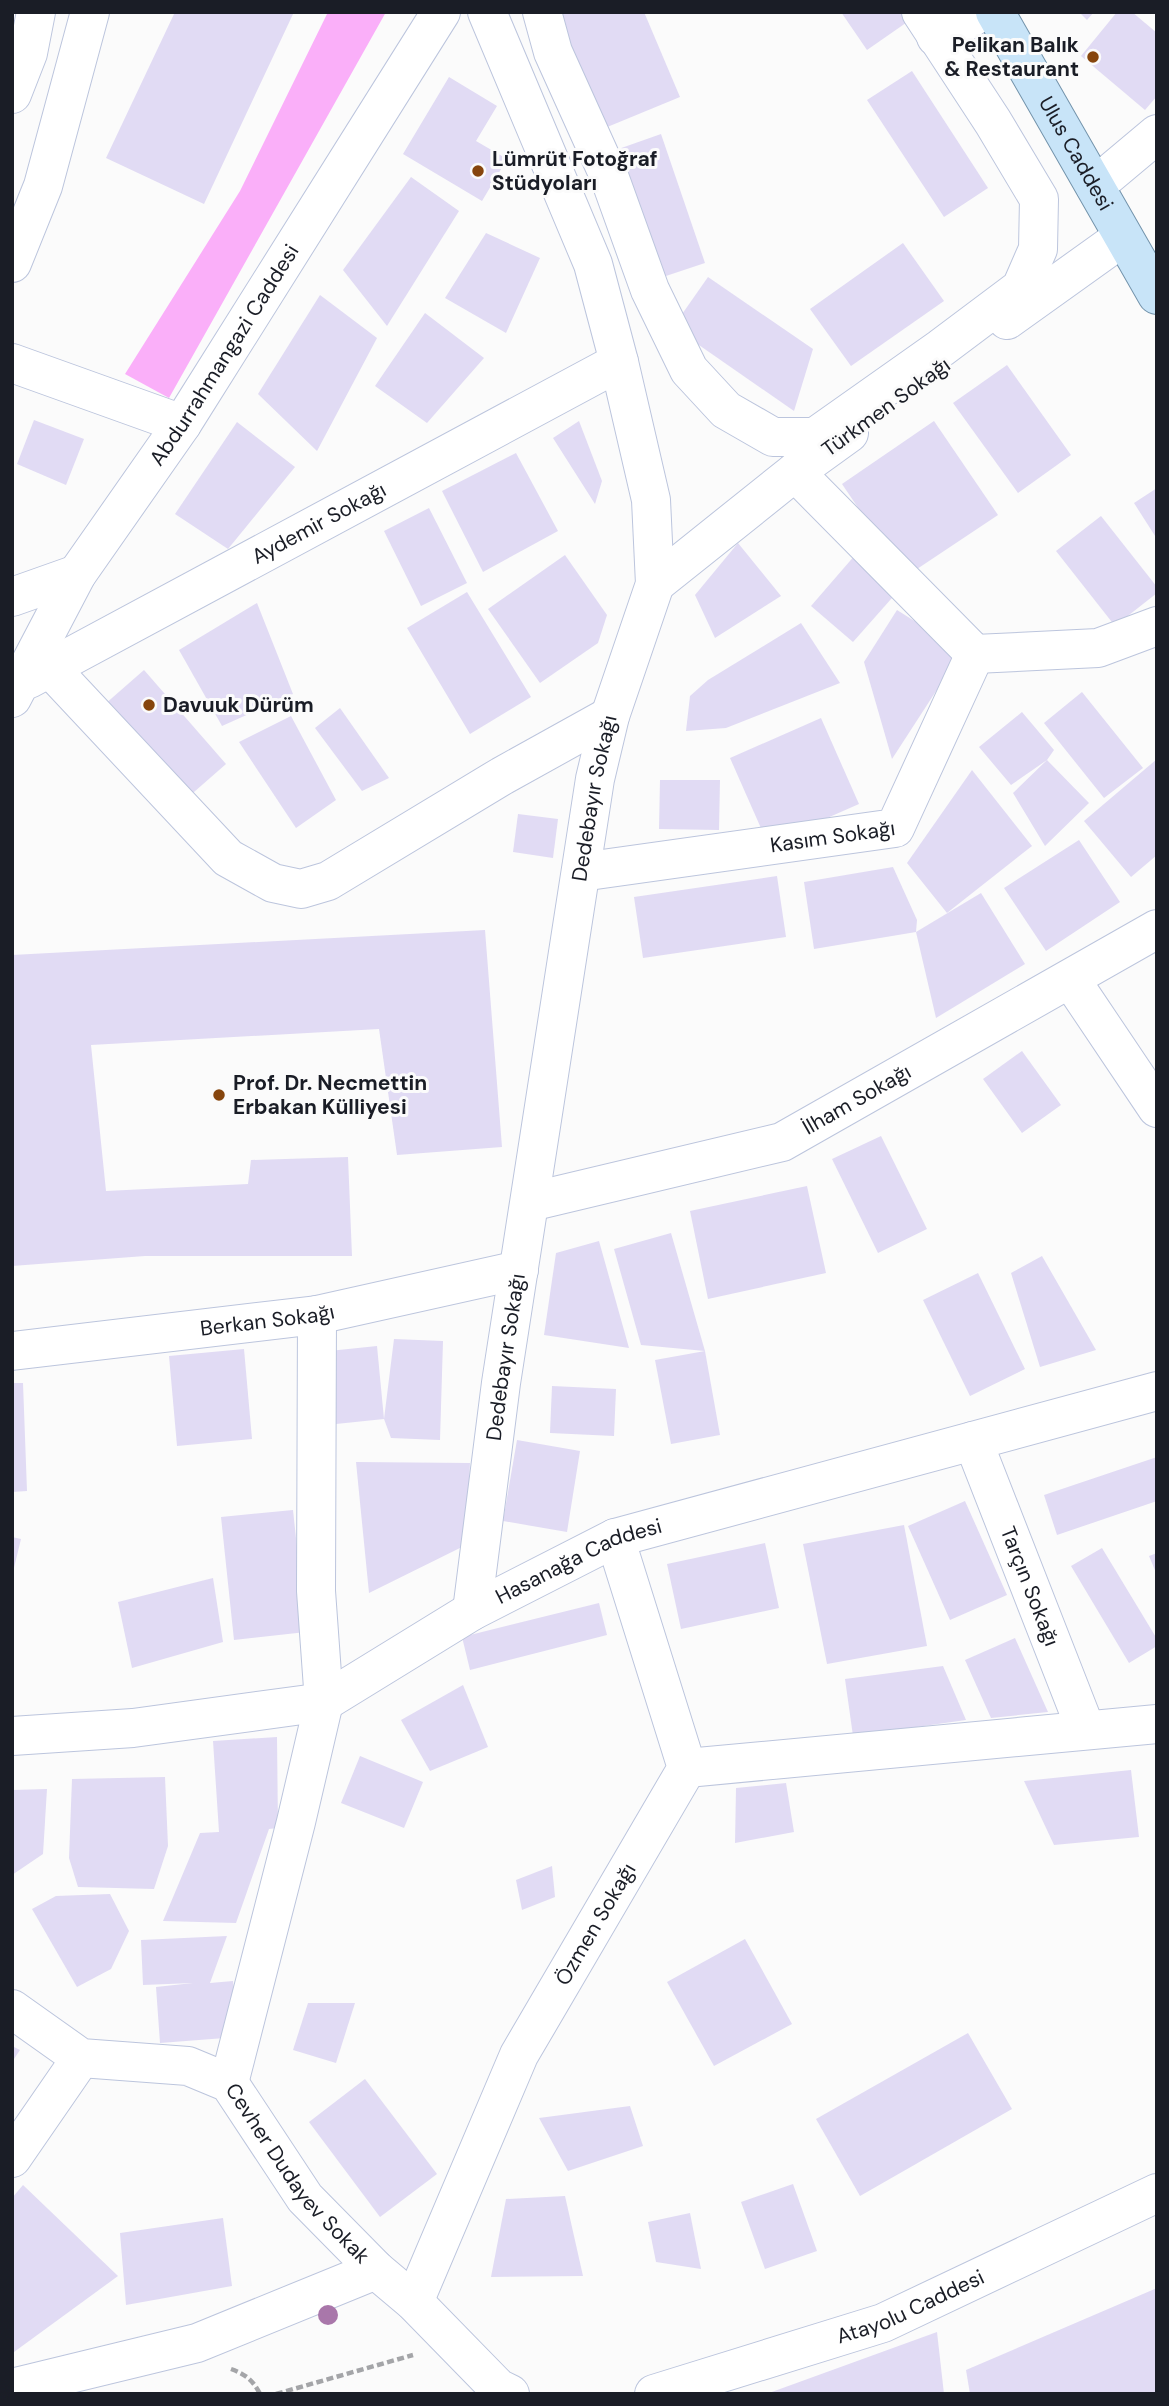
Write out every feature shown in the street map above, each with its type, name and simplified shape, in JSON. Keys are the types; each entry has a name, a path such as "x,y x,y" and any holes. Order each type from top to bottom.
{"main road":[{"name":"Ulus Caddesi","path":"995,12 1157,295"}],"street":[{"path":"12,94 28,53 36,12"},
{"path":"12,263 43,186 90,12"},
{"name":"Abdurrahmangazi Caddesi","path":"15,692 77,574 182,424 441,12"},
{"name":"Dedebayır Sokağı","path":"472,1611 501,1383 595,779 610,716 655,584 651,500 593,264 487,12"},
{"path":"542,12 553,52 609,176 650,290 689,370 726,410 773,437 815,437 942,348 1021,288 1038,249 1039,199 993,122 929,25"},
{"path":"929,25 951,31 980,12"},
{"path":"1095,186 1157,134"},
{"name":"Türkmen Sokağı","path":"655,584 795,472 1123,237"},
{"name":"Aydemir Sokağı","path":"15,692 50,668 619,362"},
{"path":"12,363 182,424"},
{"path":"795,472 975,654 1098,648 1157,626"},
{"path":"12,597 77,574"},
{"name":"Kasım Sokağı","path":"581,872 895,828 975,654"},
{"path":"50,668 228,858 274,883 301,889 328,881 502,776 610,716"},
{"name":"İlham Sokağı","path":"530,1202 782,1142 1157,929"},
{"path":"1071,980 1157,1108"},
{"name":"Berkan Sokağı","path":"12,1351 317,1315 519,1270"},
{"path":"229,2083 324,1702 316,1591 317,1315"},
{"name":"Hasanağa Caddesi","path":"12,1736 133,1727 324,1702 472,1611 615,1538 1157,1391"},
{"name":"Tarçın Sokağı","path":"973,1441 1086,1730"},
{"path":"615,1538 687,1768 1157,1724"},
{"name":"Özmen Sokağı","path":"414,2302 519,2055 687,1768"},
{"path":"12,2009 81,2058 12,2158"},
{"name":"Cevher Dudayev Sokak","path":"81,2058 188,2066 229,2083 305,2198 376,2270 414,2302 498,2388 510,2394"},
{"name":"Atayolu Caddesi","path":"654,2394 883,2323 1157,2193"},
{"path":"12,2388 197,2343 376,2270"}],"path":[{"path":"276,2394 454,2344"}],"shaded area":[{"path":"328,12 386,12 169,398 125,374 240,191"}],"building":[{"path":"175,12 294,12 204,204 106,158"},
{"path":"551,12 644,12 680,97 600,130"},
{"path":"841,12 909,12 913,18 867,50"},
{"path":"1079,12 1094,12 1087,20"},
{"path":"1117,12 1132,12 1157,33 1157,96 1145,110 1081,56"},
{"path":"912,71 988,188 944,217 867,100"},
{"path":"449,77 497,106 476,141 507,159 482,201 403,154"},
{"path":"661,134 705,263 654,280 610,152"},
{"path":"411,177 459,211 387,326 343,270"},
{"path":"486,233 540,258 506,333 445,298"},
{"path":"903,243 944,301 851,366 810,309"},
{"path":"708,277 813,349 794,411 673,327"},
{"path":"320,295 377,338 317,451 258,394"},
{"path":"425,313 484,358 427,423 375,386"},
{"path":"1007,365 1071,455 1018,493 953,403"},
{"path":"34,420 84,439 66,485 17,464"},
{"path":"579,421 602,481 595,504 553,438"},
{"path":"934,421 998,515 905,577 842,484"},
{"path":"237,422 295,467 228,549 175,514"},
{"path":"516,453 558,531 483,572 442,491"},
{"path":"1157,488 1157,539 1134,503"},
{"path":"429,508 467,583 421,606 384,531"},
{"path":"1101,516 1157,587 1157,593 1115,626 1056,551"},
{"path":"738,543 781,596 715,638 695,595"},
{"path":"856,554 899,590 853,642 811,606"},
{"path":"565,555 607,615 598,643 540,683 488,609"},
{"path":"467,592 531,697 470,734 407,628"},
{"path":"257,603 293,694 222,726 179,650"},
{"path":"897,610 962,651 892,759 864,662"},
{"path":"801,623 840,683 726,728 686,731 690,696 708,680"},
{"path":"144,670 226,764 186,799 104,705"},
{"path":"1082,692 1143,768 1104,798 1044,723"},
{"path":"340,708 389,778 362,791 315,728"},
{"path":"1022,712 1054,750 1047,760 1011,785 979,747"},
{"path":"291,716 336,800 296,828 239,742"},
{"path":"821,718 859,804 768,844 730,758"},
{"path":"1157,759 1157,855 1131,877 1084,821"},
{"path":"1047,760 1089,803 1045,846 1013,793"},
{"path":"972,770 1032,846 947,913 907,863"},
{"path":"660,780 720,780 719,830 659,829"},
{"path":"518,814 558,819 553,858 513,852"},
{"path":"1079,840 1120,902 1046,951 1004,888"},
{"path":"893,867 917,920 916,932 814,949 804,882"},
{"path":"777,876 786,937 643,958 634,897"},
{"path":"981,893 1025,964 936,1018 916,932"},
{"path":"485,930 502,1147 397,1155 379,1029 91,1045 106,1191 248,1184 251,1160 348,1157 352,1256 145,1256 12,1266 12,955"},
{"path":"1022,1051 1061,1105 1022,1133 983,1079"},
{"path":"881,1136 927,1229 878,1253 832,1159"},
{"path":"807,1186 826,1273 708,1299 690,1211"},
{"path":"671,1233 705,1351 641,1345 614,1249"},
{"path":"599,1241 629,1348 544,1335 556,1253"},
{"path":"1042,1256 1096,1350 1040,1367 1011,1273"},
{"path":"978,1273 1025,1369 970,1396 923,1300"},
{"path":"394,1339 443,1341 440,1440 391,1438 384,1419"},
{"path":"377,1346 384,1419 336,1424 329,1351"},
{"path":"244,1349 252,1439 177,1446 169,1356"},
{"path":"705,1351 720,1435 671,1444 655,1360"},
{"path":"12,1383 23,1383 27,1491 12,1492"},
{"path":"552,1386 616,1389 614,1436 550,1433"},
{"path":"517,1440 580,1451 567,1532 503,1521"},
{"path":"1157,1457 1157,1501 1057,1535 1044,1495"},
{"path":"356,1462 470,1463 466,1545 369,1593"},
{"path":"965,1501 1007,1595 950,1620 908,1526"},
{"path":"293,1510 306,1632 234,1640 221,1517"},
{"path":"904,1525 927,1646 827,1664 803,1544"},
{"path":"12,1537 21,1539 13,1572 12,1572"},
{"path":"765,1543 779,1608 681,1629 667,1564"},
{"path":"1102,1548 1157,1639 1157,1646 1129,1663 1071,1566"},
{"path":"1157,1553 1157,1575 1149,1556"},
{"path":"213,1578 223,1642 132,1668 118,1602"},
{"path":"599,1603 607,1635 470,1670 462,1637"},
{"path":"1015,1638 1048,1712 991,1718 965,1660"},
{"path":"943,1666 966,1720 853,1736 845,1679"},
{"path":"463,1685 488,1747 430,1771 401,1720"},
{"path":"277,1737 278,1828 269,1829 236,1923 163,1921 200,1833 219,1832 213,1741"},
{"path":"360,1756 423,1782 404,1828 341,1803"},
{"path":"1131,1770 1139,1837 1054,1845 1024,1781"},
{"path":"165,1777 168,1846 154,1889 78,1887 69,1858 72,1779"},
{"path":"786,1783 794,1832 735,1843 736,1788"},
{"path":"47,1789 43,1854 12,1875 12,1790"},
{"path":"552,1866 555,1897 522,1910 516,1880"},
{"path":"110,1894 129,1931 111,1969 77,1987 32,1909 56,1896"},
{"path":"227,1936 210,1983 233,1981 238,2037 160,2043 156,1987 193,1983 143,1985 141,1940"},
{"path":"745,1939 792,2024 714,2066 667,1982"},
{"path":"308,2003 355,2003 336,2063 293,2050"},
{"path":"968,2033 1012,2109 860,2196 816,2119"},
{"path":"12,2046 20,2050 12,2062"},
{"path":"365,2079 437,2174 380,2217 309,2122"},
{"path":"630,2106 643,2146 568,2171 539,2118"},
{"path":"793,2184 817,2251 765,2269 741,2202"},
{"path":"23,2185 118,2276 14,2352 12,2198"},
{"path":"565,2196 583,2276 491,2277 506,2199"},
{"path":"690,2213 701,2269 656,2262 648,2222"},
{"path":"223,2218 232,2286 126,2305 120,2233"},
{"path":"1157,2288 1157,2391 1152,2394 970,2394 966,2370"},
{"path":"937,2332 944,2394 769,2393"}],"place":[{"name":"Pelikan Balık & Restaurant","path":"1093,57"},
{"name":"Lümrüt Fotoğraf Stüdyoları","path":"478,171"},
{"name":"Davuuk Dürüm","path":"149,705"},
{"name":"Prof. Dr. Necmettin Erbakan Külliyesi","path":"219,1095"}]}
